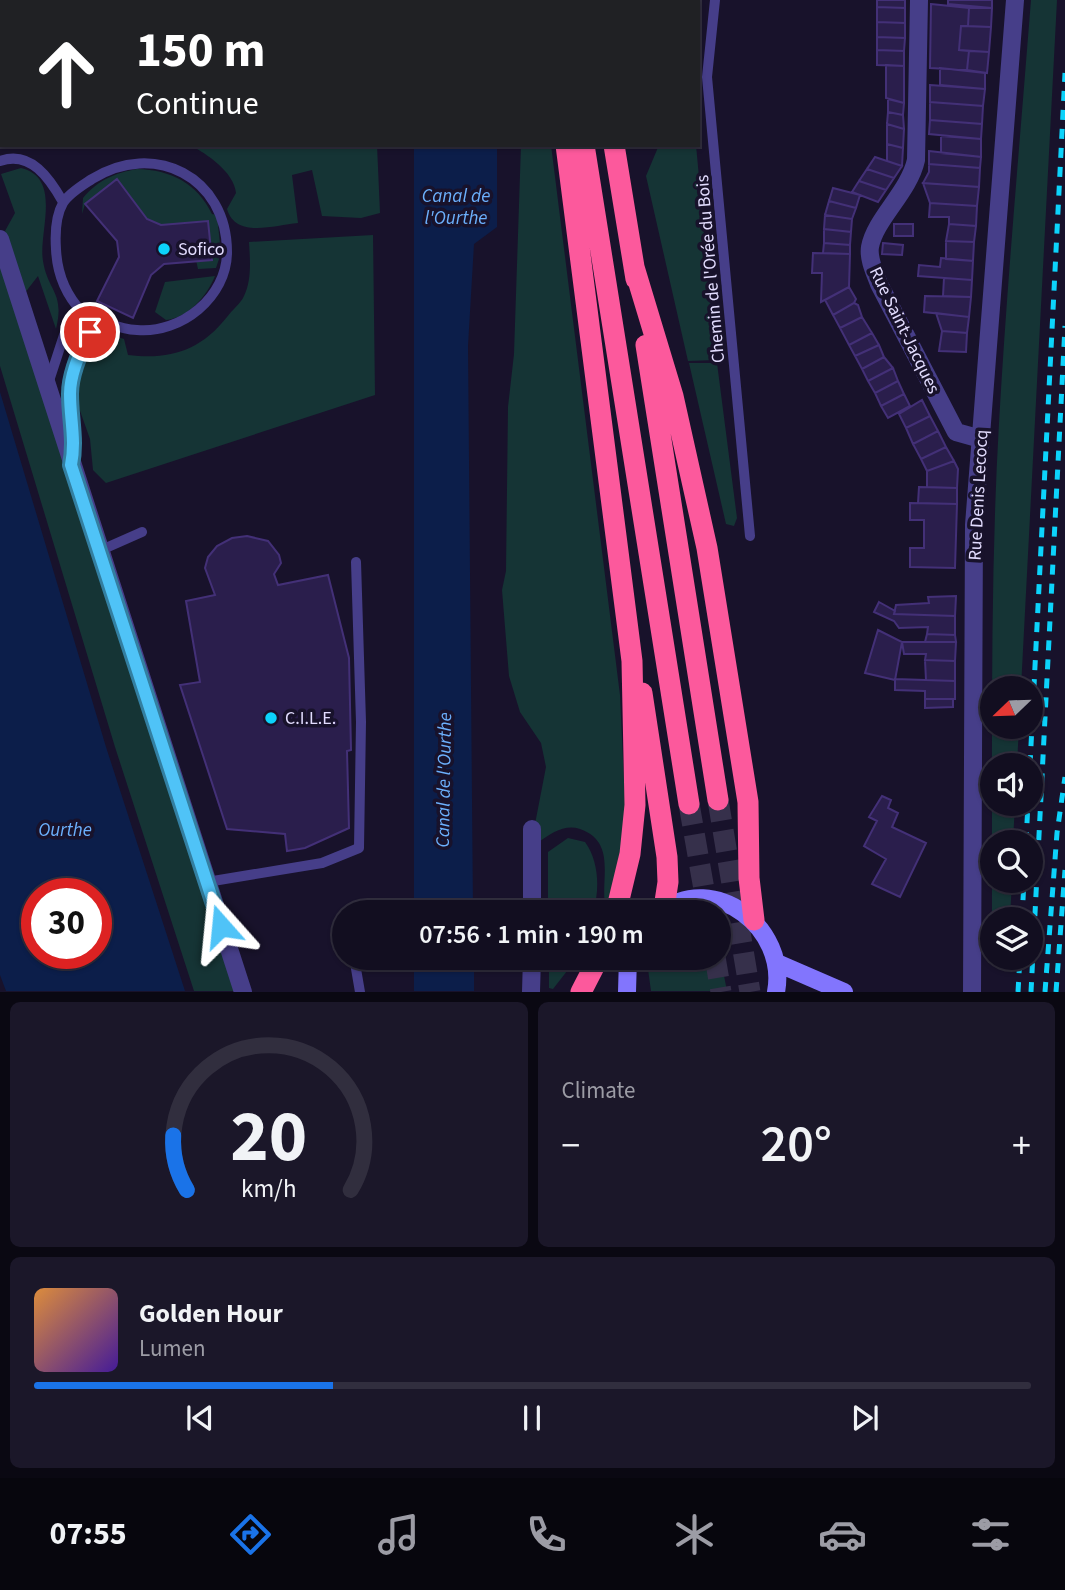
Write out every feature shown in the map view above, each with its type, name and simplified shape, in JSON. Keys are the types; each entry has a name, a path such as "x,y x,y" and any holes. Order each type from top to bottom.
{"highway":[{"path":"566,147 632,662 635,805 630,854 619,900"},
{"path":"584,147 689,804"},
{"path":"614,147 718,800"},
{"path":"634,267 673,396 707,548 748,802 749,878 754,920"},
{"path":"632,662 644,697 667,857 668,882 664,900"},
{"path":"581,992 592,970"}],"main road":[{"path":"731,905 754,920 773,947 777,963 776,992"},
{"path":"777,963 844,992"},
{"path":"611,992 623,970"},
{"path":"626,970 627,992"}],"street":[{"name":"Rue Saint-Jacques","path":"919,0 916,160 912,176 870,247 871,260 879,284 956,432 981,439"},
{"name":"Rue Denis Lecocq","path":"972,992 974,525 1015,0"},
{"path":"0,239 243,992"},
{"path":"532,829 532,900"},
{"path":"531,992 532,970"}],"lane":[{"name":"Chemin de l'Orée du Bois","path":"715,0 707,77 750,536"},
{"path":"0,161 26,160 40,169 64,202"},
{"path":"133,163 163,165 184,172 208,190 227,237 227,260 218,288 201,308 180,323 137,331 82,312 71,300 63,283 56,256 55,228 64,202 76,190 116,166 133,163"},
{"path":"46,388 64,335 82,312"},
{"path":"71,465 75,445 70,392 74,371 90,332"},
{"path":"99,551 142,532"},
{"path":"207,882 322,863 359,848 361,722 356,562"},
{"path":"356,970 360,992"}],"green space":[{"path":"1031,0 1057,0 1022,676 992,676 999,423"},
{"path":"193,147 377,147 380,213 361,218 322,216 312,170 292,175 298,223 247,227 232,218 227,209 236,193 234,185 225,171"},
{"path":"521,147 551,147 620,695 626,825 610,900 605,900 605,866 600,844 592,836 574,828 553,833 539,842 535,824 546,767 541,743 520,712 509,676 502,590 506,571 508,407 514,354"},
{"path":"658,147 696,147 716,360 688,361 646,176"},
{"path":"21,168 34,174 45,194 42,249 45,271 57,299 56,329 38,276 24,294 5,231 15,213 1,174"},
{"path":"137,169 161,172 182,180 199,194 212,214 217,215 221,253 216,268 198,269 196,260 161,225 147,219 85,204 82,214 83,198 95,186 114,175"},
{"path":"373,235 375,395 106,483 93,470 90,439 79,408 78,380 99,331 124,339 128,355 157,356 183,351 217,329 243,299 249,276 249,242"},
{"path":"0,263 235,991 194,991 115,747 0,366"},
{"path":"215,276 202,298 182,315 166,320 155,312 165,282"},
{"path":"689,363 717,363 737,518 734,526 726,524"},
{"path":"992,739 1018,739 1018,753 992,753"},
{"path":"992,816 1014,816 1014,830 992,830"},
{"path":"568,838 585,842 596,867 596,900 548,900 548,852"},
{"path":"992,893 1011,893 1011,907 992,907"},
{"path":"549,970 568,970 553,989 549,988"},
{"path":"648,970 723,970 727,991 651,991"}],"water":[{"name":"Canal de l'Ourthe","path":"414,147 497,147 497,227 474,244 468,346 473,900 414,900"},
{"name":"Ourthe","path":"0,392 106,747 185,991 6,991 0,975"},
{"path":"414,970 474,970 474,991 414,991"}],"building":[{"path":"877,0 905,0 905,8 877,7"},
{"path":"948,0 992,0 992,8 948,4"},
{"path":"931,4 969,8 968,26 961,26 959,50 969,51 967,70 930,68"},
{"path":"877,7 905,8 905,23 877,22"},
{"path":"969,8 992,8 991,27 968,26"},
{"path":"877,22 905,23 905,38 877,37"},
{"path":"961,26 991,27 989,52 959,50"},
{"path":"877,37 905,38 904,51 877,50"},
{"path":"877,50 904,51 904,66 877,65"},
{"path":"969,51 989,52 987,73 967,70"},
{"path":"886,65 904,66 904,103 886,98"},
{"path":"940,68 985,73 985,89 940,85"},
{"path":"930,85 985,89 983,106 930,102"},
{"path":"888,99 904,103 903,115 888,112"},
{"path":"930,102 983,106 982,124 930,120"},
{"path":"888,112 903,115 904,129 887,124"},
{"path":"930,120 982,124 981,139 929,134"},
{"path":"887,124 904,129 903,148 887,144"},
{"path":"941,136 981,139 981,157 941,153"},
{"path":"887,144 903,148 902,166 887,161"},
{"path":"929,151 981,157 980,168 929,164"},
{"path":"875,157 902,166 894,178 867,169"},
{"path":"929,164 980,168 979,187 923,183 929,172"},
{"path":"867,169 894,178 886,190 859,181"},
{"name":"Sofico","path":"117,179 147,219 161,225 208,221 212,260 164,264 151,275 133,318 97,301 119,257 117,241 85,204"},
{"path":"859,181 886,190 878,202 852,192"},
{"path":"923,183 979,187 977,206 930,203"},
{"path":"833,188 860,195 856,208 829,201"},
{"path":"829,201 856,208 852,219 825,215"},
{"path":"930,203 977,206 976,226 949,224 949,217 929,217"},
{"path":"825,215 852,219 851,232 824,229"},
{"path":"894,224 913,224 913,236 894,236"},
{"path":"949,224 976,226 974,242 946,241"},
{"path":"824,229 851,232 850,245 824,243"},
{"path":"946,241 974,242 973,261 946,259"},
{"path":"824,243 850,245 850,254 823,253"},
{"path":"883,243 903,245 902,255 882,254"},
{"path":"813,253 850,254 849,287 821,302 822,273 812,273"},
{"path":"941,258 973,261 972,280 918,276 919,265 940,267"},
{"path":"944,278 972,280 971,297 943,296"},
{"path":"849,287 856,299 854,303 833,315 825,300"},
{"path":"925,296 971,297 969,317 924,312"},
{"path":"854,303 858,305 862,317 840,328 833,315"},
{"path":"936,313 969,317 967,333 942,331"},
{"path":"862,317 872,333 849,345 840,328"},
{"path":"942,331 967,333 966,352 939,351"},
{"path":"872,333 879,345 855,356 849,345"},
{"path":"879,345 884,357 862,369 855,356"},
{"path":"884,357 893,368 868,381 862,369"},
{"path":"893,368 898,381 875,393 868,381"},
{"path":"898,381 904,394 881,406 875,393"},
{"path":"904,394 910,406 888,418 881,406"},
{"path":"922,400 930,416 906,428 899,414"},
{"path":"930,416 938,431 913,444 906,428"},
{"path":"938,431 946,447 921,459 913,444"},
{"path":"946,447 954,461 927,471 921,459"},
{"path":"954,461 958,469 957,488 927,487 927,471"},
{"path":"919,487 957,488 957,504 918,503"},
{"path":"910,503 957,504 955,568 910,567 910,548 924,548 924,520 910,520"},
{"name":"C.I.L.E.","path":"247,536 268,541 279,555 281,563 274,574 278,585 328,575 349,658 349,828 305,848 287,851 285,834 227,829 180,685 200,682 186,601 215,595 205,568 208,557 217,546 232,538"},
{"path":"956,596 955,616 894,614 896,605 929,603 928,597"},
{"path":"879,602 895,611 894,614 955,616 955,635 927,634 928,627 899,628 894,621 874,612"},
{"path":"878,630 902,642 895,680 865,673"},
{"path":"927,634 955,635 956,642 925,642"},
{"path":"902,642 956,642 955,661 925,660 926,654 904,654"},
{"path":"925,660 955,661 955,681 926,680"},
{"path":"895,679 955,681 955,699 925,699 925,691 895,690"},
{"path":"925,699 953,699 953,707 925,708"},
{"path":"882,796 891,800 888,808 898,813 892,827 926,843 900,897 872,884 886,859 864,846 877,821 869,817"}],"tunnel":[{"path":"718,800 750,992"},
{"path":"689,804 706,900"},
{"path":"717,970 721,992"}],"railway":[{"path":"1031,753 1065,73"},
{"path":"1031,992 1065,326"},
{"path":"1045,992 1057,833 1065,777"},
{"path":"1027,816 1027,830"},
{"path":"1056,992 1065,870"},
{"path":"1023,893 1023,907"},
{"path":"1018,992 1019,970"}],"place":[{"name":"Sofico","path":"164,249"},
{"name":"C.I.L.E.","path":"271,718"}],"route":[{"path":"90,332 82,346 70,392 75,445 71,465 221,926"}]}
